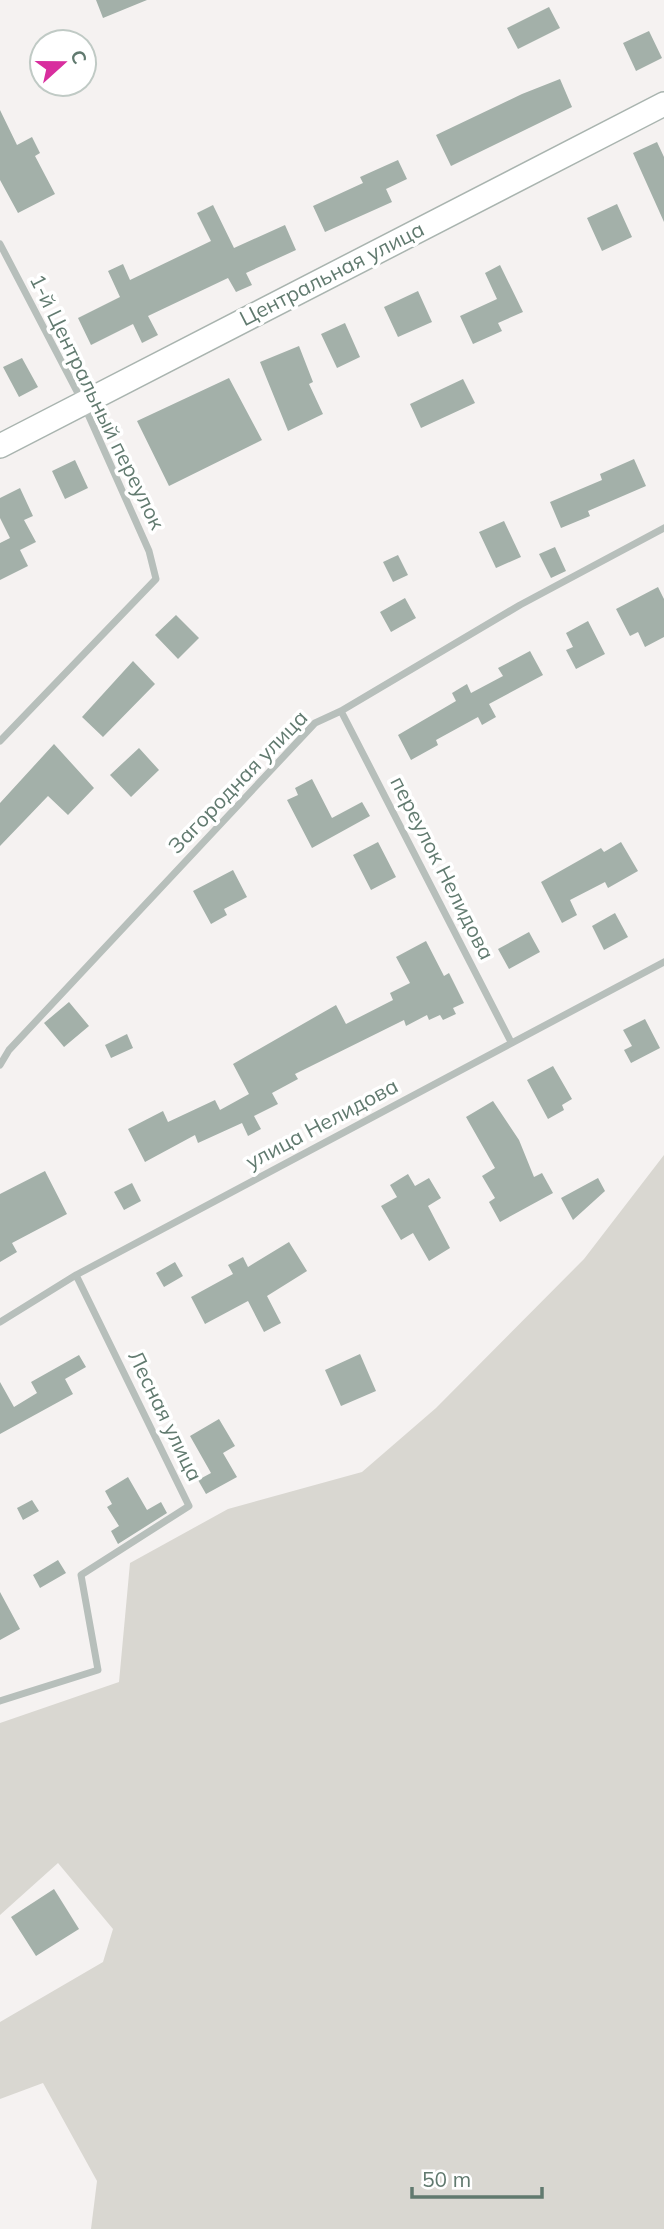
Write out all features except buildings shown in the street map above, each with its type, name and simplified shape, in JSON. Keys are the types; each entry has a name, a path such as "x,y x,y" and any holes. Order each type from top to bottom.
{"street":[{"name":"Центральная улица","path":"0,446 664,104"},
{"name":"1-й Центральный переулок","path":"0,244 83,403 149,551 156,579 0,741"},
{"name":"Загородная улица","path":"0,1065 9,1050 315,723 341,711 520,605 664,528"},
{"name":"переулок Нелидова","path":"341,711 511,1042"},
{"name":"улица Нелидова","path":"0,1322 76,1275 664,962"},
{"name":"Лесная улица","path":"0,1700 98,1670 81,1574 189,1506 76,1275"}],"shaded area":[{"path":"664,1155 664,2229 91,2229 97,2181 43,2083 0,2099 0,2022 103,1962 113,1929 58,1863 0,1915 0,1723 119,1682 130,1563 228,1509 362,1472 436,1408 584,1259"}]}
